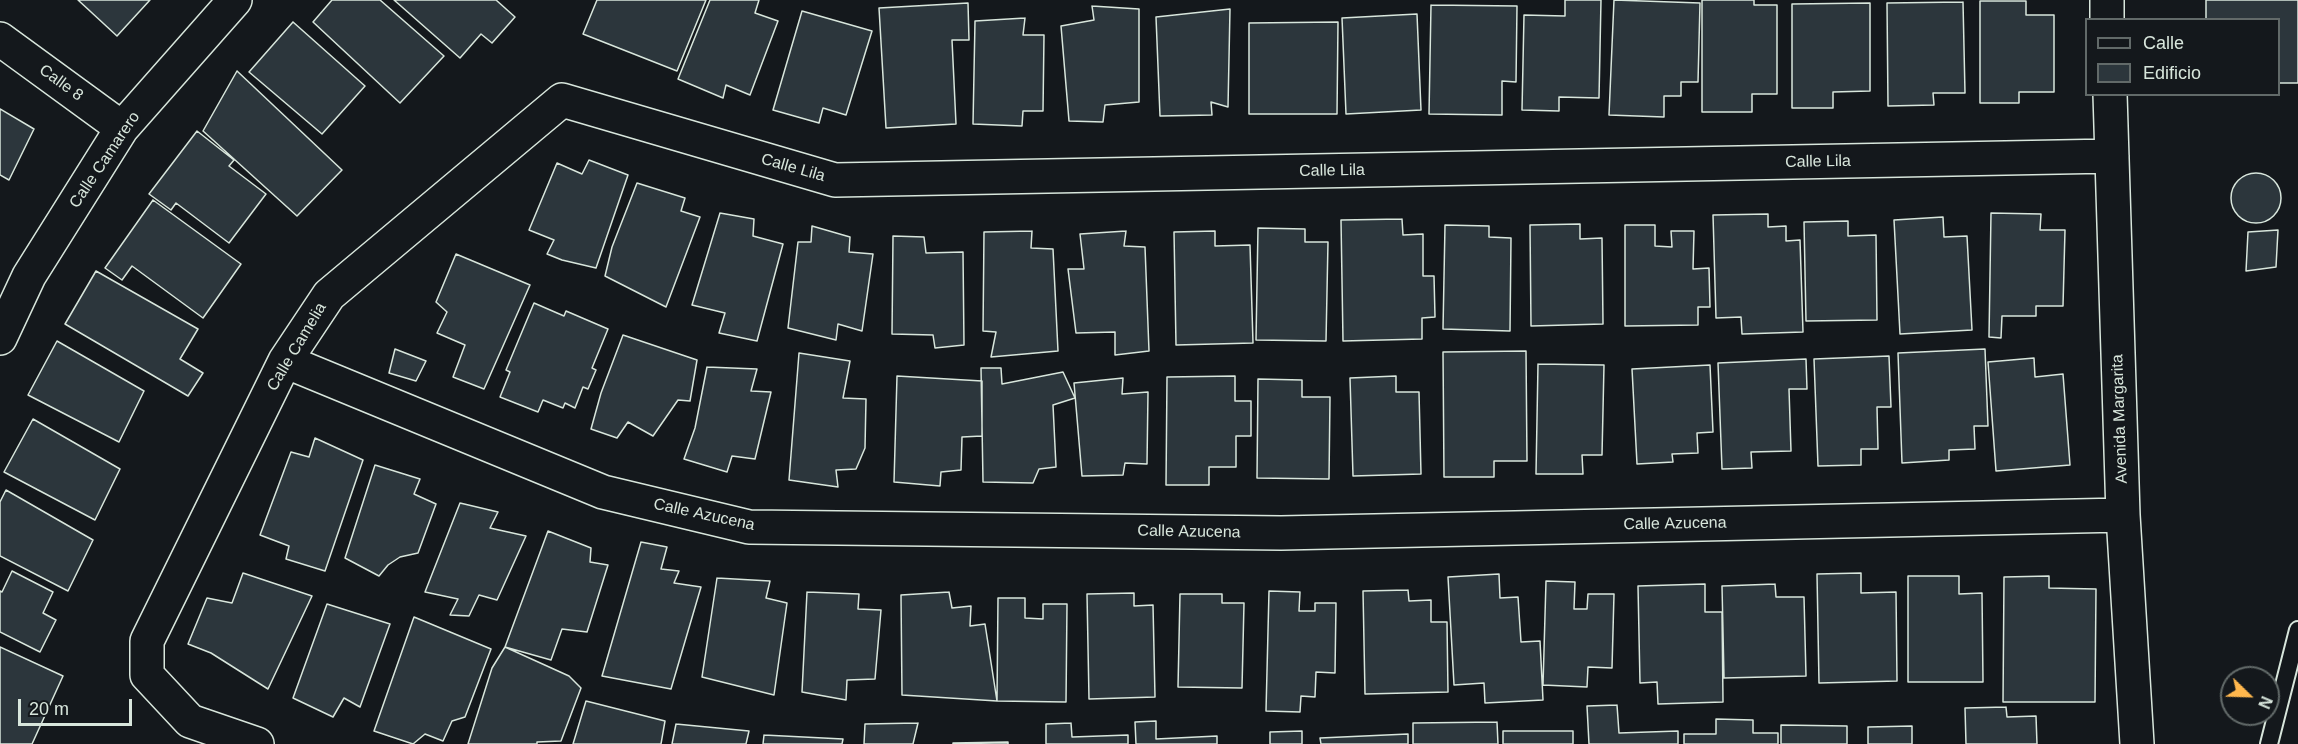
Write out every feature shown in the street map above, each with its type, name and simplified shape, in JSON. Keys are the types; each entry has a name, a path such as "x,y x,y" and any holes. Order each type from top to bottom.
{"street":[{"name":"Calle Camarero","path":"0,338 29,276 123,128 235,0"},
{"path":"2107,0 2108,18"},
{"name":"Calle 8","path":"0,39 123,128"},
{"name":"Avenida Margarita","path":"2110,96 2123,515 2137,744"},
{"name":"Calle Lila","path":"562,100 835,180 2112,156"},
{"name":"Calle Camelia","path":"257,744 190,721 147,675 147,640 285,361 329,295 562,100"},
{"name":"Calle Azucena","path":"285,361 603,492 749,527 1281,533 2123,515"}],"lane":[{"path":"2269,744 2298,630"}],"building":[{"path":"78,0 150,0 117,36"},
{"path":"332,0 380,0 444,56 400,103 313,22"},
{"path":"394,0 496,0 515,17 492,43 481,34 460,58"},
{"path":"597,0 706,0 677,71 583,34"},
{"path":"710,0 759,0 755,13 778,21 750,95 726,85 723,98 678,79"},
{"path":"1565,0 1601,0 1599,98 1559,97 1559,111 1522,110 1524,15 1565,16"},
{"path":"1614,0 1700,3 1698,82 1681,82 1681,96 1664,96 1664,117 1609,115"},
{"path":"1702,0 1754,0 1754,5 1777,5 1777,94 1752,94 1752,112 1702,112"},
{"path":"2206,0 2298,0 2298,83 2280,83 2280,18 2206,18"},
{"path":"1980,1 2026,1 2026,15 2054,15 2054,92 2019,92 2019,103 1980,103"},
{"path":"1963,2 1965,93 1933,93 1934,105 1888,106 1887,3"},
{"path":"968,3 969,40 952,40 956,124 886,128 879,8"},
{"path":"1870,3 1870,91 1833,92 1833,108 1792,108 1792,4"},
{"path":"1431,5 1517,6 1516,82 1502,81 1502,115 1429,114"},
{"path":"1092,6 1139,9 1139,102 1105,105 1103,122 1069,121 1061,26 1094,20"},
{"path":"1230,9 1228,107 1211,102 1212,115 1160,116 1156,17"},
{"path":"802,11 872,31 846,115 823,108 819,123 773,110"},
{"path":"1417,14 1421,110 1346,114 1342,18"},
{"path":"1025,18 1023,35 1044,35 1043,111 1023,111 1022,126 973,124 975,21"},
{"path":"293,22 365,86 322,134 249,72"},
{"path":"1338,22 1337,114 1249,114 1249,23"},
{"path":"237,71 342,170 297,216 203,131"},
{"path":"0,109 34,129 9,180 0,175"},
{"path":"197,131 234,160 229,166 266,194 229,243 176,203 171,210 149,194"},
{"path":"589,160 628,175 596,268 547,254 554,240 529,230 557,163 582,174"},
{"path":"2251,173 2261,173 2274,180 2281,193 2281,203 2274,216 2261,223 2251,223 2242,219 2235,212 2231,203 2231,193 2235,184 2242,177"},
{"path":"637,183 685,198 681,211 700,217 666,307 605,276 612,247"},
{"path":"153,200 241,264 203,318 132,266 122,280 105,268"},
{"path":"720,213 754,219 753,236 783,244 757,341 719,333 725,313 692,305"},
{"path":"1991,213 2041,214 2040,230 2065,230 2063,306 2036,306 2036,316 2002,316 2001,338 1989,337"},
{"path":"1768,214 1768,227 1786,226 1786,241 1800,240 1803,332 1742,334 1741,317 1716,318 1713,215"},
{"path":"1943,217 1944,237 1967,236 1972,330 1900,334 1894,220"},
{"path":"1402,219 1403,235 1423,234 1423,276 1434,276 1435,317 1422,318 1422,339 1343,341 1341,220"},
{"path":"1848,221 1848,236 1876,235 1877,320 1806,321 1804,222"},
{"path":"1580,224 1580,239 1602,238 1603,324 1531,326 1530,225"},
{"path":"1445,225 1489,226 1489,237 1511,238 1510,331 1443,329"},
{"path":"1625,225 1655,225 1655,246 1672,247 1671,231 1694,231 1693,269 1709,268 1710,307 1698,307 1698,325 1625,326"},
{"path":"812,226 850,237 849,252 873,254 862,331 838,324 836,340 788,328 798,242 811,242"},
{"path":"1258,228 1305,229 1305,242 1328,242 1326,341 1256,340"},
{"path":"2278,230 2276,267 2246,271 2248,232"},
{"path":"1032,231 1031,248 1053,249 1058,351 991,357 996,332 983,331 984,232"},
{"path":"1126,231 1124,246 1145,247 1149,351 1115,355 1115,332 1076,333 1068,269 1084,269 1080,234"},
{"path":"1215,231 1215,246 1250,245 1253,343 1176,345 1174,232"},
{"path":"893,236 924,237 926,253 963,252 964,345 935,348 933,335 892,334"},
{"path":"456,254 530,285 484,389 453,377 465,345 437,333 447,312 436,302"},
{"path":"96,271 198,329 180,359 203,373 188,396 65,324"},
{"path":"534,303 564,316 566,311 608,329 592,368 596,370 588,389 583,387 575,408 565,403 563,408 543,400 538,412 500,397 510,372 506,370"},
{"path":"623,335 697,360 690,401 678,400 653,436 628,422 617,438 591,429 601,393"},
{"path":"57,341 144,391 119,442 28,395"},
{"path":"395,349 426,361 416,381 389,373"},
{"path":"1985,349 1988,426 1974,426 1975,449 1949,450 1949,460 1902,463 1898,353"},
{"path":"1526,351 1527,461 1494,461 1494,477 1444,477 1443,352"},
{"path":"799,353 850,361 843,398 866,399 865,448 856,469 836,470 838,487 789,480"},
{"path":"1889,356 1891,407 1877,407 1878,449 1861,449 1861,465 1818,466 1814,359"},
{"path":"2034,358 2035,377 2063,374 2070,465 1996,471 1988,362"},
{"path":"1806,359 1807,389 1789,389 1791,451 1751,452 1752,468 1722,469 1718,363"},
{"path":"1538,364 1604,365 1602,455 1582,455 1583,474 1536,474"},
{"path":"1710,365 1713,432 1697,433 1698,453 1672,454 1673,462 1637,464 1632,369"},
{"path":"707,367 757,369 751,391 771,392 755,459 732,456 727,472 684,459 695,428"},
{"path":"981,368 1001,368 1002,384 1063,372 1075,398 1053,405 1056,467 1039,469 1033,483 983,482"},
{"path":"897,376 982,381 982,436 962,437 961,470 941,472 940,486 894,482"},
{"path":"1235,376 1235,401 1251,401 1251,436 1236,436 1236,467 1209,467 1209,485 1166,485 1167,377"},
{"path":"1396,376 1396,392 1419,392 1421,474 1353,476 1350,378"},
{"path":"1123,378 1122,394 1148,392 1147,464 1125,463 1123,475 1082,476 1074,383"},
{"path":"1258,379 1302,380 1302,397 1330,397 1329,479 1257,478"},
{"path":"33,419 120,469 95,520 4,472"},
{"path":"315,438 363,460 325,571 286,559 289,546 260,535 291,452 309,457"},
{"path":"375,465 420,479 414,494 436,504 418,553 400,557 388,565 379,576 345,558"},
{"path":"6,490 93,540 68,591 0,556 0,502"},
{"path":"460,503 498,512 490,528 526,536 497,600 479,595 469,616 450,615 458,599 425,592"},
{"path":"548,531 591,548 590,562 608,565 587,632 562,629 551,660 505,647"},
{"path":"641,542 667,547 661,569 679,571 674,583 701,587 671,689 602,676"},
{"path":"12,571 53,592 43,613 56,620 40,652 0,632 0,591 2,592"},
{"path":"243,573 312,596 268,689 211,653 188,644 207,598 232,603"},
{"path":"1861,573 1861,593 1896,592 1897,681 1819,683 1817,574"},
{"path":"1499,574 1500,598 1518,597 1521,642 1540,641 1543,700 1485,703 1484,683 1454,685 1448,577"},
{"path":"1908,576 1959,576 1959,594 1982,593 1983,682 1908,682"},
{"path":"2049,576 2049,588 2096,589 2095,702 2003,702 2004,577"},
{"path":"717,578 770,581 766,598 787,603 774,695 702,677"},
{"path":"1546,581 1575,582 1574,609 1587,609 1588,594 1614,594 1612,668 1588,667 1587,687 1543,685"},
{"path":"1705,584 1705,612 1722,612 1723,702 1658,704 1657,682 1640,683 1638,586"},
{"path":"1775,584 1776,597 1804,597 1806,676 1724,678 1722,586"},
{"path":"1408,590 1409,601 1431,600 1431,622 1447,622 1448,692 1365,694 1363,591"},
{"path":"1269,591 1300,592 1299,611 1315,611 1315,603 1336,603 1335,673 1316,672 1315,697 1301,696 1300,712 1266,711"},
{"path":"807,592 859,594 858,609 881,610 875,679 847,680 846,700 802,692"},
{"path":"949,592 952,608 971,606 970,626 985,624 997,701 902,695 901,595"},
{"path":"1134,593 1134,606 1153,605 1155,697 1089,699 1087,594"},
{"path":"1180,594 1222,594 1222,603 1244,603 1242,688 1178,687"},
{"path":"998,598 1025,598 1025,618 1043,619 1043,604 1067,604 1066,702 997,701"},
{"path":"327,604 390,624 360,707 344,698 333,717 293,698"},
{"path":"414,617 491,649 465,717 452,721 443,741 425,734 413,744 374,731"},
{"path":"0,647 63,676 32,744 0,744"},
{"path":"505,647 569,676 581,688 561,741 537,742 537,744 468,744 492,668"},
{"path":"586,701 665,721 661,744 573,744"},
{"path":"1617,705 1619,733 1678,731 1678,744 1589,744 1587,706"},
{"path":"2006,707 2007,717 2036,716 2037,744 1966,744 1965,708"},
{"path":"1716,719 1753,720 1753,733 1778,733 1778,744 1684,744 1684,734 1716,734"},
{"path":"1156,721 1156,739 1217,736 1217,744 1136,744 1135,722"},
{"path":"1497,722 1498,744 1413,744 1413,723"},
{"path":"918,723 913,744 864,744 865,724"},
{"path":"1071,723 1072,737 1128,735 1128,744 1046,744 1046,724"},
{"path":"676,724 749,731 746,744 672,744"},
{"path":"1781,725 1847,726 1847,744 1781,744"},
{"path":"1912,726 1912,744 1868,744 1868,727"},
{"path":"1302,731 1302,744 1270,744 1270,732"},
{"path":"1503,731 1573,731 1573,744 1503,744"},
{"path":"1408,734 1408,744 1321,744 1320,738"},
{"path":"764,735 843,739 842,744 763,744"},
{"path":"1008,742 1008,744 953,744 953,743"}]}
